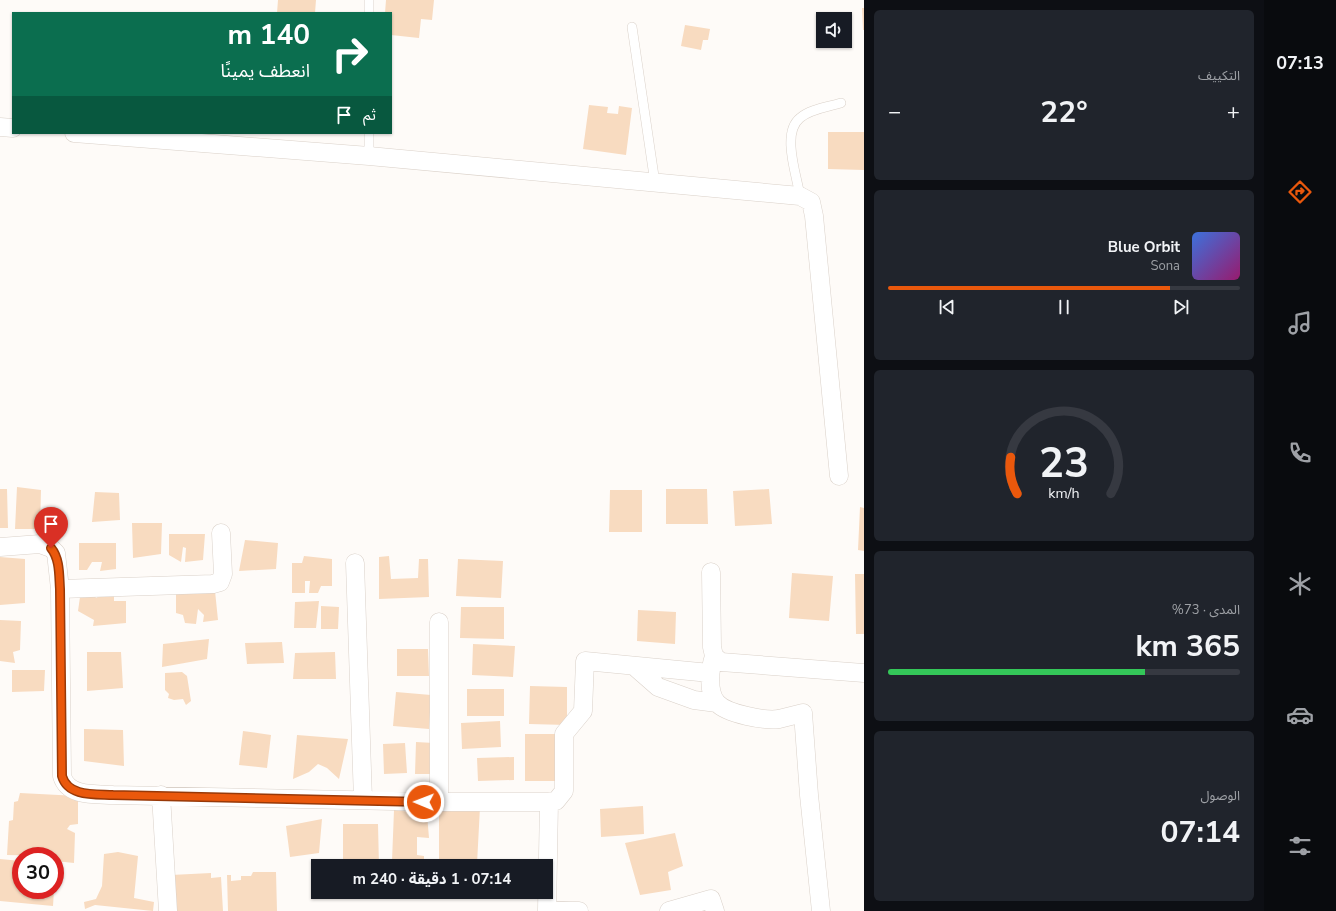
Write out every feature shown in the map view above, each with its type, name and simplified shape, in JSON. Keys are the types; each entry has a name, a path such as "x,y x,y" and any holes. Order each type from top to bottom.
{"street":[{"path":"0,127 12,128"},
{"path":"87,134 369,156 800,196 811,202 814,216 839,476"},
{"path":"60,589 213,584 220,582 223,574 221,533"},
{"path":"0,547 40,544 51,548 56,553 58,560 60,589 62,758 64,783 70,789 78,792 113,795 439,802 549,802 556,800 564,792 564,734 583,711 585,661 710,674"},
{"path":"355,563 363,800"},
{"path":"712,572 712,647 714,656 710,674 710,684 717,703"},
{"path":"439,622 439,802"},
{"path":"714,656 721,662 735,664 864,673"},
{"path":"634,666 658,687 694,700 717,703 729,711 746,716 778,719 803,713 809,795 821,911"},
{"path":"161,795 168,911"},
{"path":"549,802 547,910 579,911"},
{"path":"669,911 711,899 716,911"}],"lane":[{"path":"369,0 369,12"},
{"path":"632,27 655,183"},
{"path":"800,196 790,140 794,124 807,113 841,103"},
{"path":"369,134 369,156"}],"building":[{"path":"278,0 316,0 315,12 277,12"},
{"path":"386,0 434,0 432,20 421,19 419,38 392,35 392,12 385,12"},
{"path":"862,8 864,8 864,30 863,30"},
{"path":"685,25 710,29 708,40 703,40 701,50 681,46"},
{"path":"589,105 608,107 607,113 618,114 619,106 632,108 626,155 583,149"},
{"path":"828,132 864,132 864,170 828,169"},
{"path":"17,487 41,490 40,529 15,529"},
{"path":"0,489 7,489 8,528 0,528"},
{"path":"666,489 707,489 708,524 666,524"},
{"path":"769,489 772,524 735,526 733,491"},
{"path":"610,490 642,490 642,532 609,532"},
{"path":"95,492 119,493 120,520 92,522"},
{"path":"860,507 864,508 864,551 858,550"},
{"path":"132,523 162,523 161,554 133,558"},
{"path":"169,534 205,534 203,560 185,562 186,548 183,547 181,562 169,555"},
{"path":"245,540 278,543 276,569 239,571"},
{"path":"79,543 116,543 116,569 100,571 102,562 92,562 87,570 79,570"},
{"path":"304,556 332,559 332,586 321,586 318,593 309,593 310,581 305,581 305,593 292,593 292,563 302,563"},
{"path":"389,556 391,579 418,578 419,559 428,559 429,597 379,599 379,557"},
{"path":"0,557 25,559 25,603 0,605"},
{"path":"458,559 503,561 501,598 456,596"},
{"path":"792,573 833,576 829,621 789,618"},
{"path":"855,574 864,574 864,634 856,634"},
{"path":"81,590 97,598 99,593 114,593 114,601 126,601 126,623 93,626 94,620 78,611"},
{"path":"215,591 218,620 203,622 204,615 198,609 196,624 185,623 183,615 176,613 176,593"},
{"path":"319,601 316,628 294,628 295,602"},
{"path":"321,606 339,607 338,629 321,629"},
{"path":"461,607 504,607 504,639 460,638"},
{"path":"638,610 676,612 675,644 637,641"},
{"path":"0,620 21,621 20,650 13,652 15,663 0,661"},
{"path":"209,639 207,659 162,667 163,644"},
{"path":"282,642 284,663 247,664 245,643"},
{"path":"473,644 515,646 513,677 472,675"},
{"path":"397,649 428,649 429,676 397,676"},
{"path":"87,652 121,652 123,688 87,691"},
{"path":"335,652 336,679 293,679 295,653"},
{"path":"12,670 45,670 44,691 12,692"},
{"path":"182,672 187,676 191,701 186,705 183,699 174,700 168,698 169,694 165,690 165,673"},
{"path":"530,686 567,687 567,725 529,724"},
{"path":"467,689 504,689 504,716 467,716"},
{"path":"396,692 431,695 429,729 393,726"},
{"path":"500,721 501,747 462,749 461,723"},
{"path":"84,729 123,730 124,766 84,761"},
{"path":"243,731 271,735 267,768 239,765"},
{"path":"525,734 557,734 557,781 525,781"},
{"path":"297,735 348,739 339,779 327,768 318,764 309,772 293,779"},
{"path":"416,742 434,743 433,774 415,774"},
{"path":"405,743 407,773 384,774 383,744"},
{"path":"514,757 514,780 478,781 477,758"},
{"path":"20,793 78,796 78,824 70,825 67,829 75,833 74,863 64,862 64,847 12,847 12,855 7,855 9,821 13,820 14,802 18,801"},
{"path":"439,806 480,807 477,859 439,859"},
{"path":"643,806 644,834 601,837 600,809"},
{"path":"394,810 427,814 429,838 417,837 417,855 424,856 424,859 392,859"},
{"path":"322,819 319,853 290,857 286,826"},
{"path":"343,824 378,824 379,859 343,859"},
{"path":"675,833 683,866 668,872 671,890 640,895 625,843"},
{"path":"118,852 138,856 134,898 154,902 153,911 95,905 85,909 84,902 96,899 102,886 104,854"},
{"path":"0,859 12,860 12,899 53,899 53,906 0,901"},
{"path":"253,872 276,872 277,911 228,911 227,875 231,875 231,881 241,880 241,876 251,876"},
{"path":"211,873 211,878 221,877 223,911 173,911 171,875"}],"route":[{"path":"51,548 56,553 58,560 60,589 62,776 64,783 70,789 78,792 113,795 424,802"}]}
